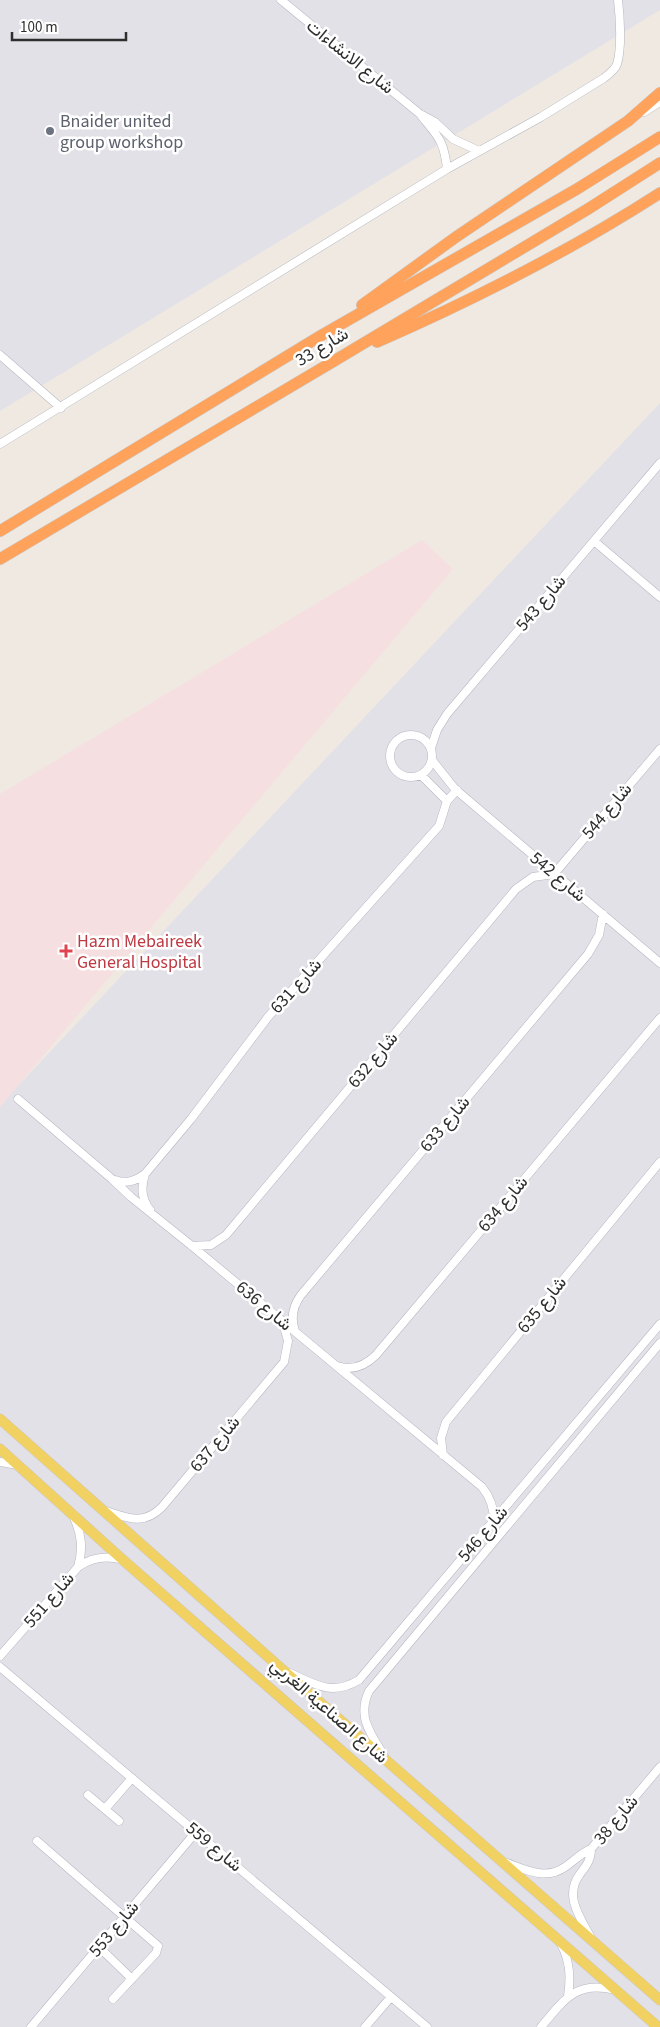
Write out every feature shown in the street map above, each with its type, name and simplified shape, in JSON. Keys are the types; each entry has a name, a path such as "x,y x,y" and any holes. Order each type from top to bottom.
{"highway":[{"path":"322,334 441,247 628,121 660,93"},
{"name":"شارع 33","path":"0,531 322,334 577,189 660,136"},
{"name":"شارع 33","path":"0,558 334,361 660,163"},
{"path":"334,361 419,324 535,267 608,227 660,193"}],"main road":[{"name":"شارع الصناعية الغربي","path":"0,1419 282,1670 660,2000"},
{"name":"شارع الصناعية الغربي","path":"0,1449 123,1560 658,2027"}],"street":[{"name":"شارع الانشاءات","path":"281,0 420,114 436,132 443,145 447,169"},
{"path":"0,444 447,169 566,102 612,72 616,66 618,55 618,0"},
{"path":"628,121 660,102"},
{"name":"شارع الانشاءات","path":"420,114 435,122 453,139 479,151"},
{"path":"0,355 61,408"},
{"name":"شارع 543","path":"431,748 437,730 447,714 660,463"},
{"path":"594,541 660,596"},
{"path":"411,735 423,739 431,748 432,760 430,767 421,775 406,777 396,771 390,760 392,748 400,739 411,735"},
{"name":"شارع 544","path":"554,874 660,749"},
{"name":"شارع 542","path":"432,760 457,790 660,964"},
{"path":"421,775 447,801 457,790"},
{"name":"شارع 631","path":"145,1174 191,1119 268,1016 439,826 447,801"},
{"name":"شارع 632","path":"192,1246 211,1245 226,1235 516,889 533,876 554,874"},
{"name":"شارع 633","path":"296,1333 292,1317 293,1309 301,1294 588,954 599,935 603,914"},
{"name":"شارع 634","path":"335,1365 350,1368 357,1367 371,1360 660,1018"},
{"name":"شارع 636","path":"18,1099 131,1197 487,1493 493,1506 494,1522"},
{"name":"شارع 635","path":"443,1455 441,1438 446,1422 660,1162"},
{"path":"112,1179 130,1182 145,1174"},
{"path":"145,1174 142,1194 152,1213"},
{"name":"شارع 637","path":"102,1509 138,1520 156,1514 284,1362 288,1341 282,1322"},
{"name":"شارع 546","path":"282,1670 329,1689 339,1689 359,1680 660,1324"},
{"name":"شارع 546","path":"388,1762 365,1722 364,1701 369,1691 660,1343"},
{"path":"0,1462 18,1465"},
{"name":"شارع 551","path":"71,1512 80,1532 82,1544 78,1566"},
{"name":"شارع 551","path":"0,1656 78,1566 95,1558 104,1557 123,1560"},
{"name":"شارع 559","path":"0,1667 427,2027"},
{"name":"شارع 38","path":"501,1861 536,1874 547,1874 562,1870 581,1854 591,1849 660,1768"},
{"path":"106,1809 132,1778"},
{"path":"88,1794 119,1821"},
{"name":"شارع 553","path":"32,2027 196,1832"},
{"path":"37,1841 158,1946 156,1953 113,1999"},
{"name":"شارع 38","path":"591,1849 589,1862 574,1885 572,1895 577,1913 594,1944"},
{"path":"557,1939 569,1966 570,1984 568,1996"},
{"path":"99,1947 132,1979"},
{"path":"541,2027 568,1996 587,1988 616,1990"},
{"path":"365,2027 391,1996"}],"shaded area":[{"path":"0,0 660,0 660,10 0,411"},
{"path":"660,403 660,2027 0,2027 0,1105"},
{"name":"Hazm Mebaireek General Hospital","path":"422,540 453,569 0,1107 0,794"}],"place":[{"name":"Bnaider united group workshop","path":"50,131"},
{"name":"Hazm Mebaireek General Hospital","path":"66,951"}]}
